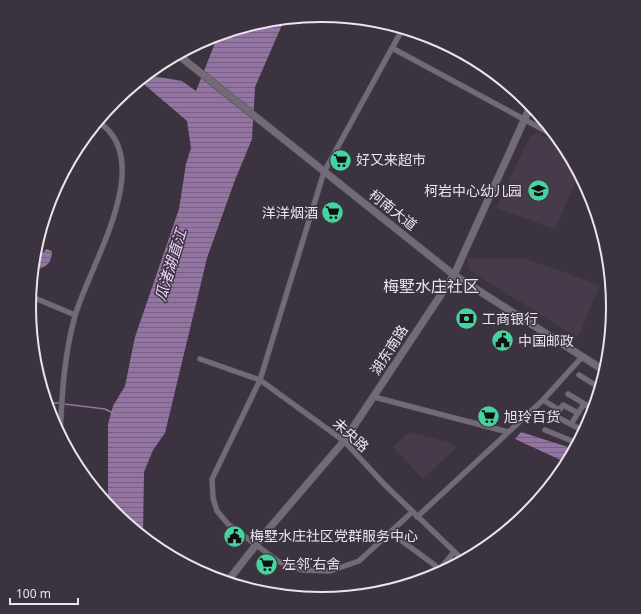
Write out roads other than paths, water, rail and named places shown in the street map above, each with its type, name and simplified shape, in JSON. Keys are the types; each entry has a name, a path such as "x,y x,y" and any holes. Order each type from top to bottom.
{"street":[{"path":"400,34 324,172 260,380 212,479 213,498 217,511 228,524 279,562 294,568 312,572 330,571 359,561 412,512"},
{"path":"392,48 544,131"},
{"name":"柯南大道","path":"182,58 454,275 599,367"},
{"name":"湖东南路","path":"231,577 344,441 454,275 528,111"},
{"path":"60,423 63,373 75,315 111,223 119,198 122,179 121,159 117,141 107,128 102,124"},
{"path":"36,299 75,315"},
{"path":"417,517 542,400 582,357"},
{"name":"未央路","path":"200,359 260,380 344,441 412,512 459,556"},
{"path":"579,375 595,385"},
{"path":"568,394 588,406"},
{"path":"374,397 508,432"},
{"path":"542,400 559,410"},
{"path":"571,424 584,404"},
{"path":"578,413 562,406 555,416 578,428"},
{"path":"545,430 572,441"},
{"path":"402,541 436,568"},
{"path":"445,564 454,552"}],"water":[{"name":"瓜渚湖直江","path":"282,24 255,87 252,139 235,180 207,258 165,433 153,450 144,472 143,530 119,509 107,497 108,424 113,406 125,386 135,337 179,209 186,164 191,148 187,121 144,84 154,76 182,81 196,91 215,43 229,37 265,27"},
{"path":"46,249 52,251 49,263 38,269 41,252 44,252"},
{"path":"521,432 568,447 560,460 515,439"}],"waterway":[{"path":"52,403 60,403"},
{"path":"64,404 105,409 113,413"}],"place":[{"name":"好又来超市","path":"340,160"},
{"name":"柯岩中心幼儿园","path":"538,191"},
{"name":"洋洋烟酒","path":"333,213"},
{"name":"工商银行","path":"467,319"},
{"name":"中国邮政","path":"503,341"},
{"name":"旭玲百货","path":"488,417"},
{"name":"梅墅水庄社区党群服务中心","path":"234,536"},
{"name":"左邻˙右舍","path":"266,564"}],"district":[{"name":"梅墅水庄社区","path":"431,286"}]}
